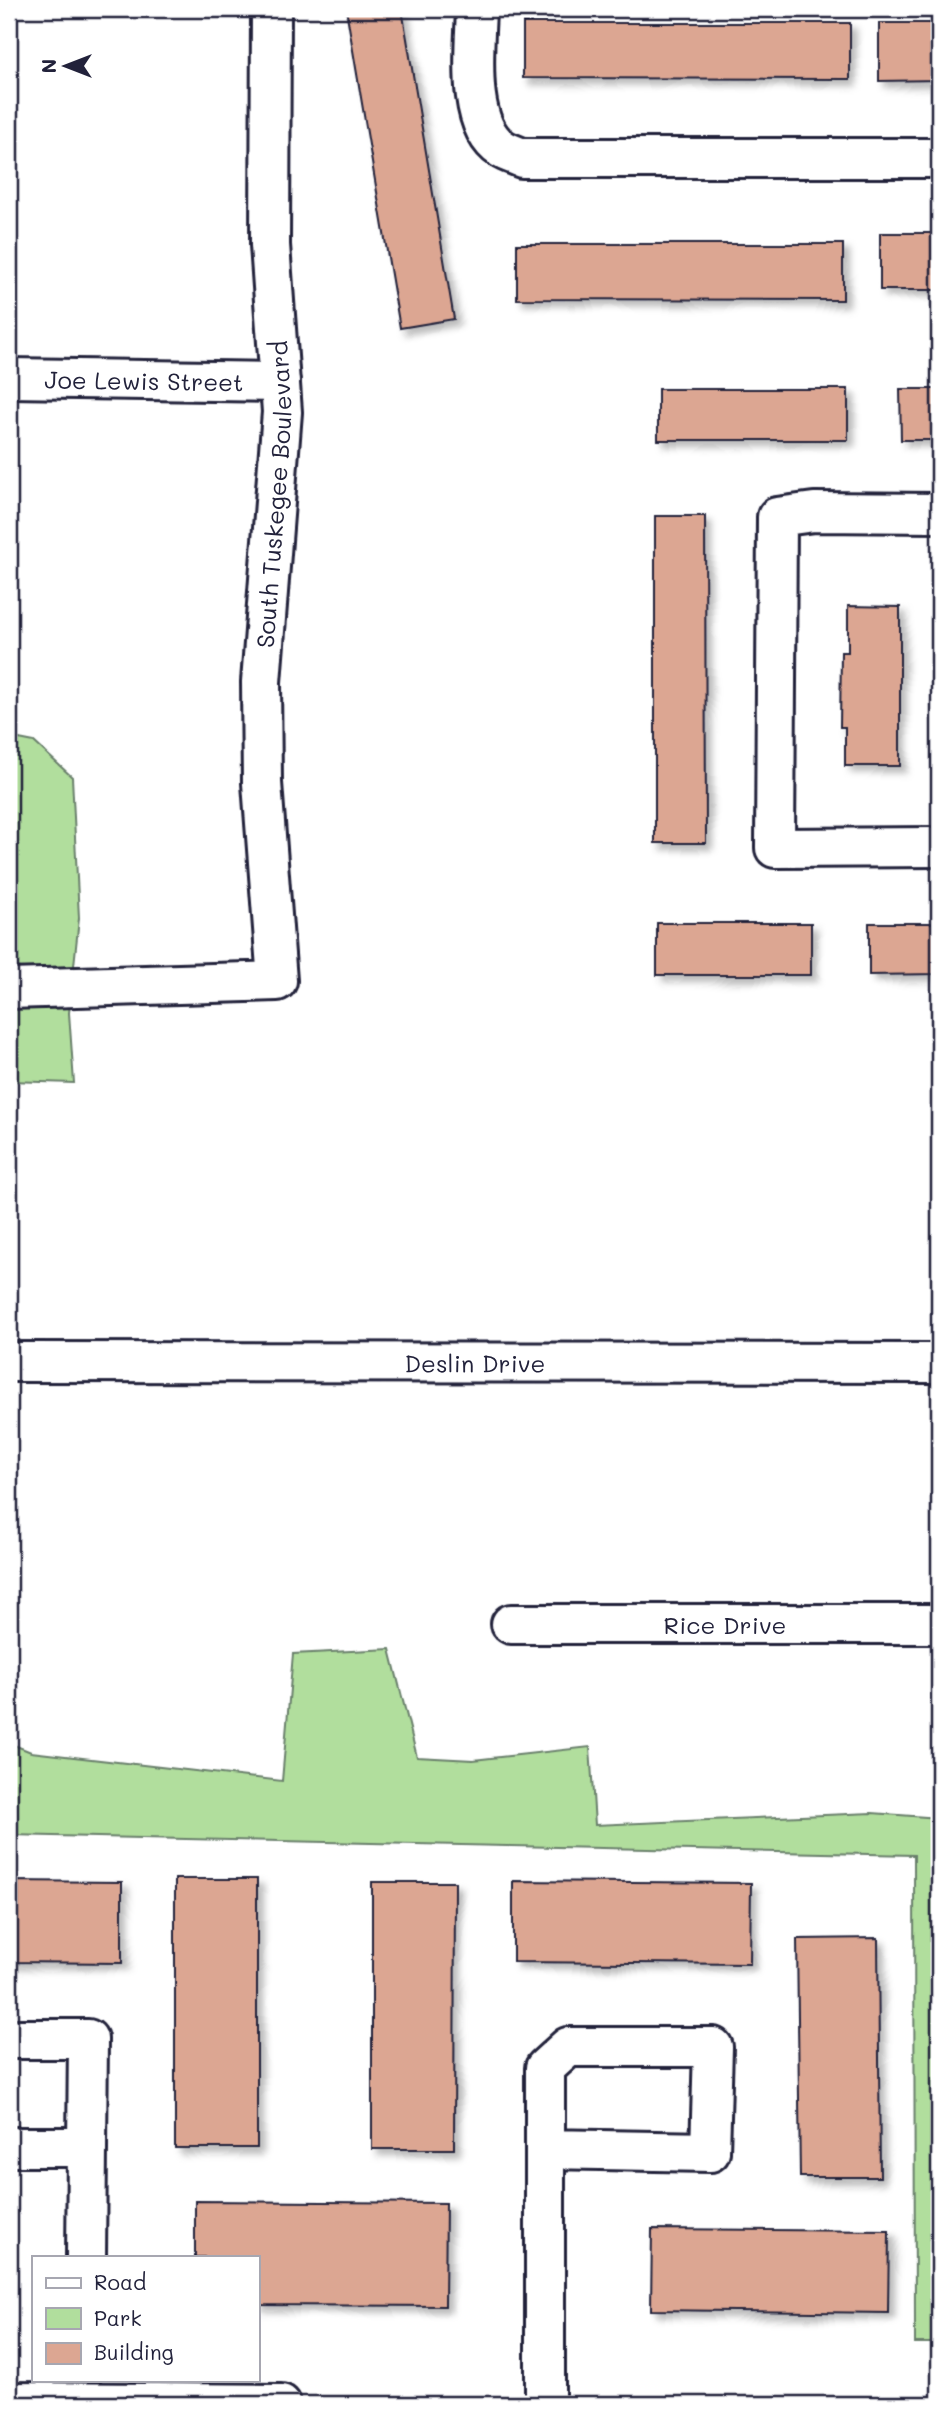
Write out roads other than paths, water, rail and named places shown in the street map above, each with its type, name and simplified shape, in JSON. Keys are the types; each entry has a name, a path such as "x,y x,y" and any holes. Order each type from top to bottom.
{"street":[{"name":"South Tuskegee Boulevard","path":"9,989 277,981 262,796 261,682 279,465 280,382 270,245 271,9"},
{"path":"476,9 475,82 479,114 488,135 501,149 522,158 939,158"},
{"name":"Joe Lewis Street","path":"9,378 280,382"},
{"path":"939,513 814,512 777,517 775,848 939,848"},
{"name":"Deslin Drive","path":"9,1362 939,1363"},
{"name":"Rice Drive","path":"511,1624 939,1624"},
{"path":"9,2039 88,2039 86,2256"},
{"path":"545,2150 710,2152 713,2047 568,2047 545,2068 545,2150 545,2404"},
{"path":"9,2147 87,2147"},
{"path":"9,2402 93,2398 281,2404"}]}
